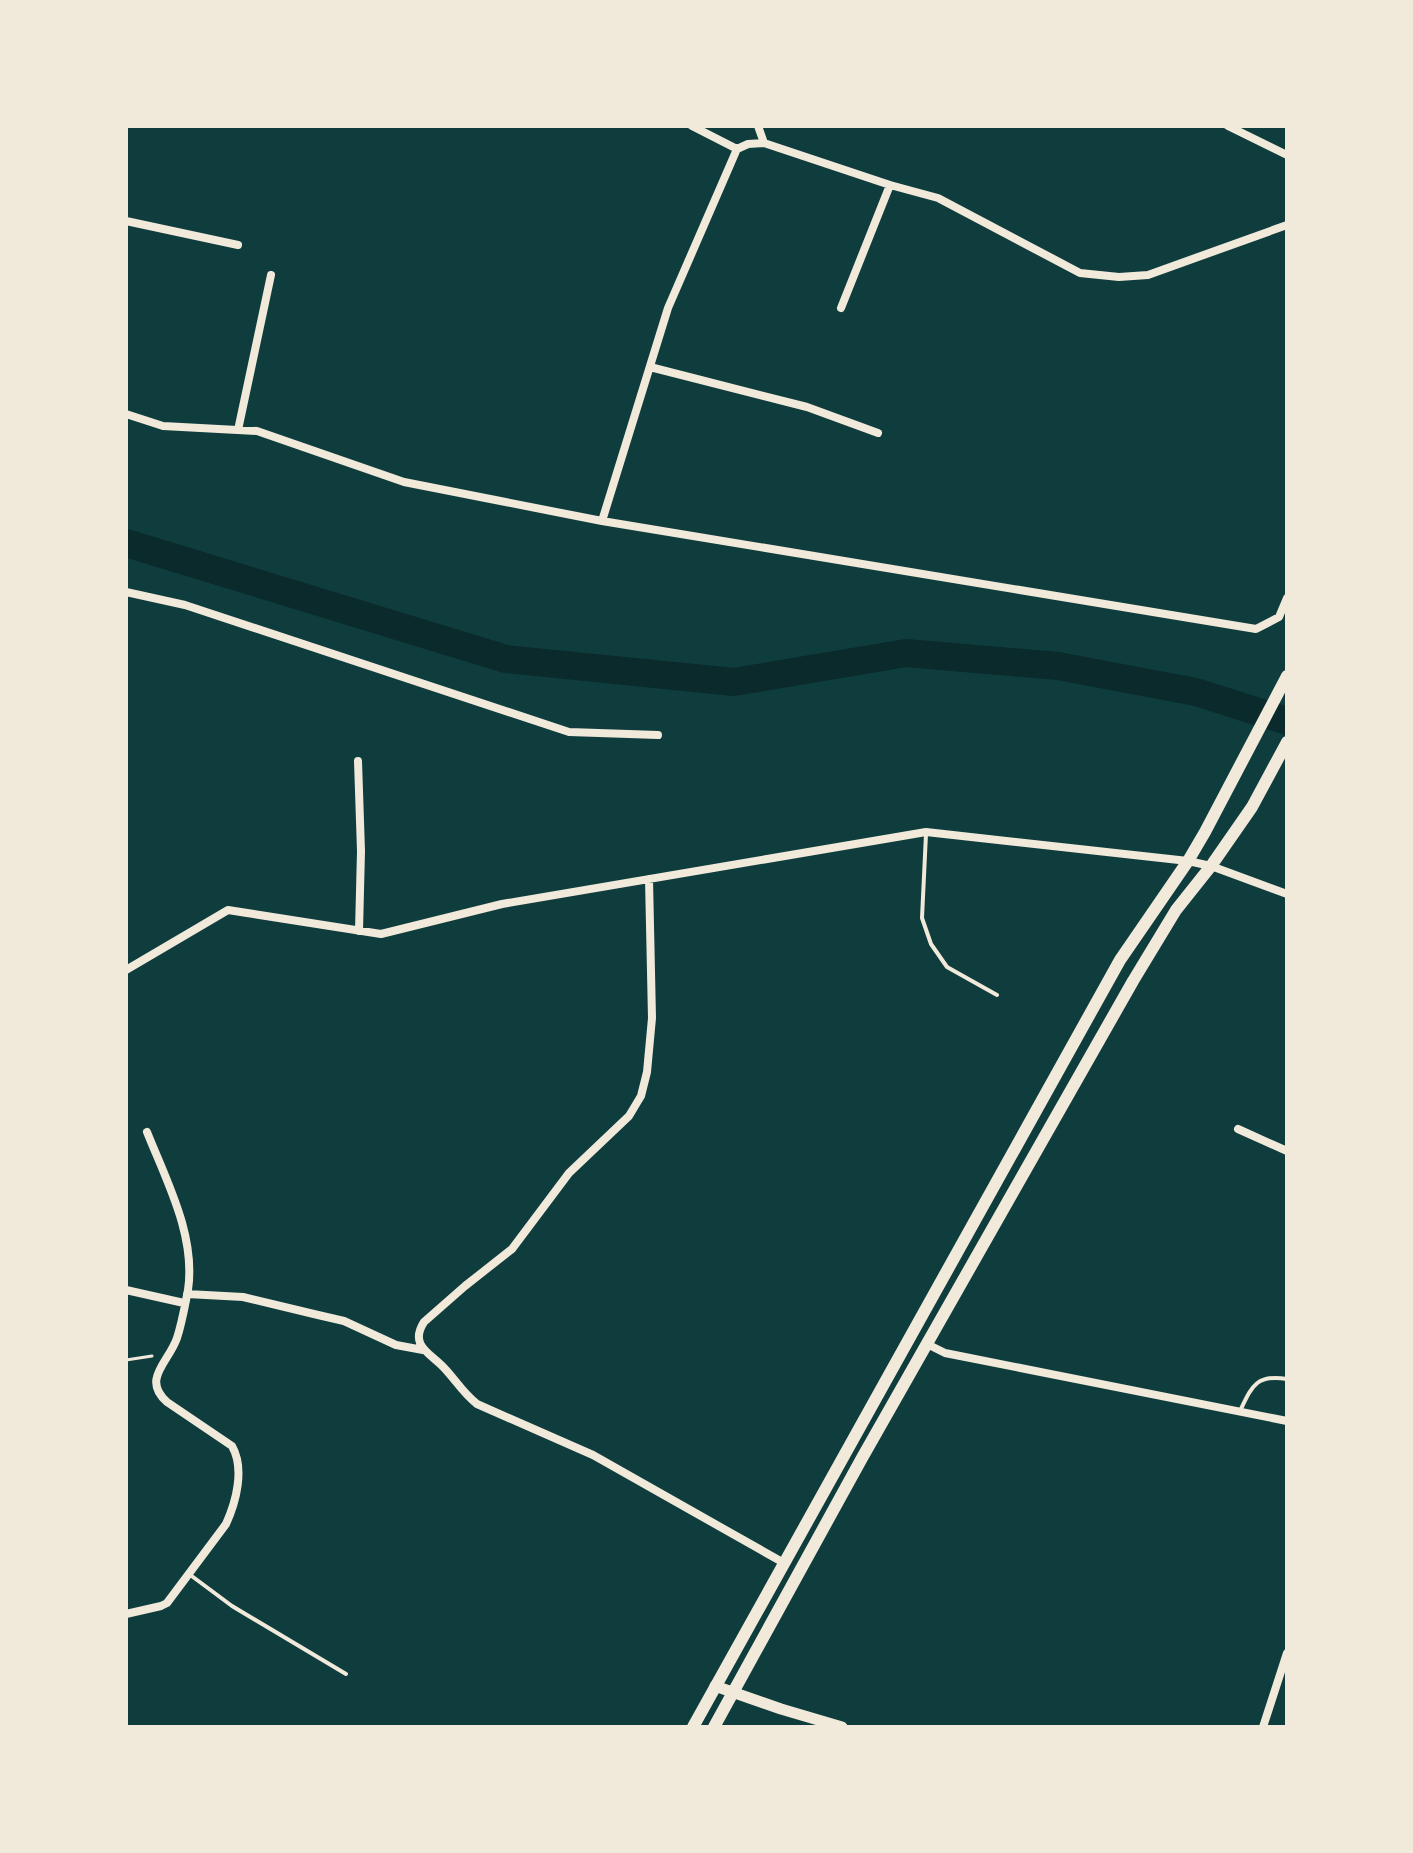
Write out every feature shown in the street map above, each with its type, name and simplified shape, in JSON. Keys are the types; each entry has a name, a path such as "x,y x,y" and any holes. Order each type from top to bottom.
{"main road":[{"path":"693,1727 1120,960 1188,861 1287,676"},
{"path":"714,1727 1133,981 1176,910 1252,807 1287,742"}],"street":[{"path":"692,126 737,149"},
{"path":"758,126 764,143"},
{"path":"1228,126 1287,155"},
{"path":"602,521 668,308 737,149 748,144 764,143 938,198 1080,273 1119,277 1148,275 1287,225"},
{"path":"841,308 890,185"},
{"path":"126,221 238,245"},
{"path":"238,430 271,275"},
{"path":"650,367 807,407 878,433"},
{"path":"126,414 163,426 257,431 404,482 602,521 1256,629 1279,617 1287,598"},
{"path":"126,592 185,605 569,732 658,735"},
{"path":"358,761 361,851 359,931"},
{"path":"126,970 228,910 381,934 502,904 926,832 1188,861 1211,866 1287,894"},
{"path":"423,1350 419,1337 424,1322 512,1249 569,1173 629,1116 641,1096 647,1072 652,1018 649,879"},
{"path":"1238,1129 1287,1151"},
{"path":"126,1614 167,1603 226,1524 233,1510 238,1461 236,1452 227,1441 159,1394 156,1378 177,1338 186,1298 190,1255 175,1204 147,1132"},
{"path":"126,1290 186,1298 243,1297 356,1326 396,1345 423,1350 445,1367 463,1393 477,1404 593,1455 784,1563"},
{"path":"927,1344 945,1353 1287,1421"},
{"path":"1263,1727 1287,1653"},
{"path":"715,1686 842,1727"}],"lane":[{"path":"926,832 922,918 931,944 947,967 997,995"},
{"path":"1240,1411 1249,1391 1259,1380 1270,1377 1287,1379"},
{"path":"189,1574 232,1606 346,1674"}],"path":[{"path":"126,1360 168,1354"}],"waterway":[{"path":"126,543 506,659 734,682 906,653 1058,666 1196,692 1287,721"}]}
